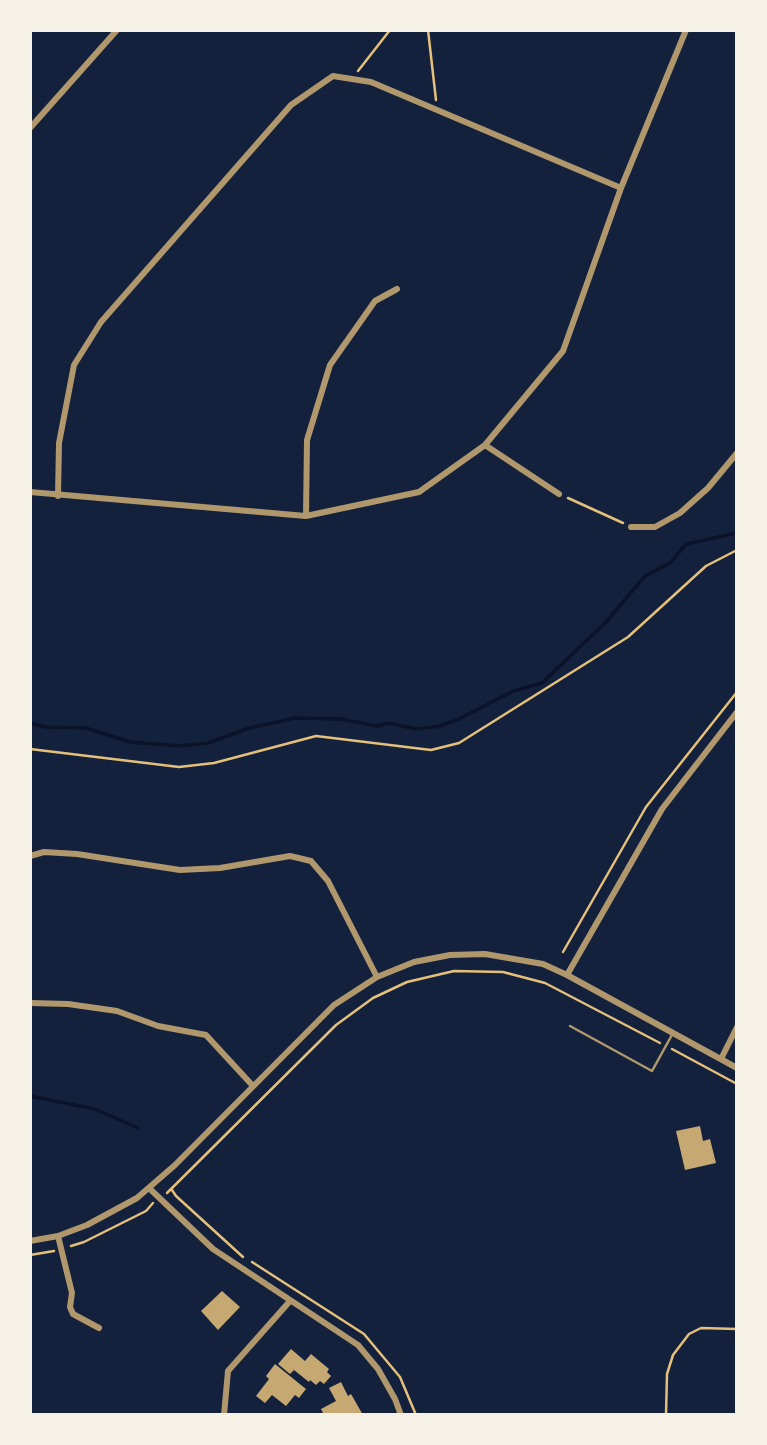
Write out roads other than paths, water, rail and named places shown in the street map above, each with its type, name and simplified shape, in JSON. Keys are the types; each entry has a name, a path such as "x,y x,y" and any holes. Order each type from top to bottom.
{"street":[{"path":"30,128 117,30"},
{"path":"30,492 306,516 419,492 485,446 564,351 621,188 686,30"},
{"path":"58,496 60,443 74,365 101,322 291,105 333,76 372,82 621,188"},
{"path":"306,516 307,440 330,365 375,301 397,289"},
{"path":"485,446 559,494"},
{"path":"631,527 655,527 680,513 709,488 737,453"},
{"path":"567,975 662,809 737,712"},
{"path":"30,856 44,852 77,854 180,870 290,856 311,861 328,881 377,977"},
{"path":"30,1241 58,1236 87,1226 149,1189 334,1005 377,977 414,962 450,955 485,954 543,964 737,1068"},
{"path":"30,1003 117,1010 158,1026 206,1035 253,1086"},
{"path":"721,1059 737,1027"},
{"path":"149,1189 213,1248 358,1345 379,1369 401,1415"},
{"path":"58,1236 72,1293 70,1307 73,1314 99,1328"},
{"path":"225,1415 228,1371 290,1301"}],"lane":[{"path":"570,1026 652,1071 674,1032"}],"waterway":[{"path":"30,723 45,727 86,728 130,742 180,746 208,743 249,728 295,718 340,719 377,726 388,723 417,729 440,726 513,691 542,683 607,621 645,576 670,563 686,544 737,533"},
{"path":"30,1096 95,1109 138,1128"}]}
